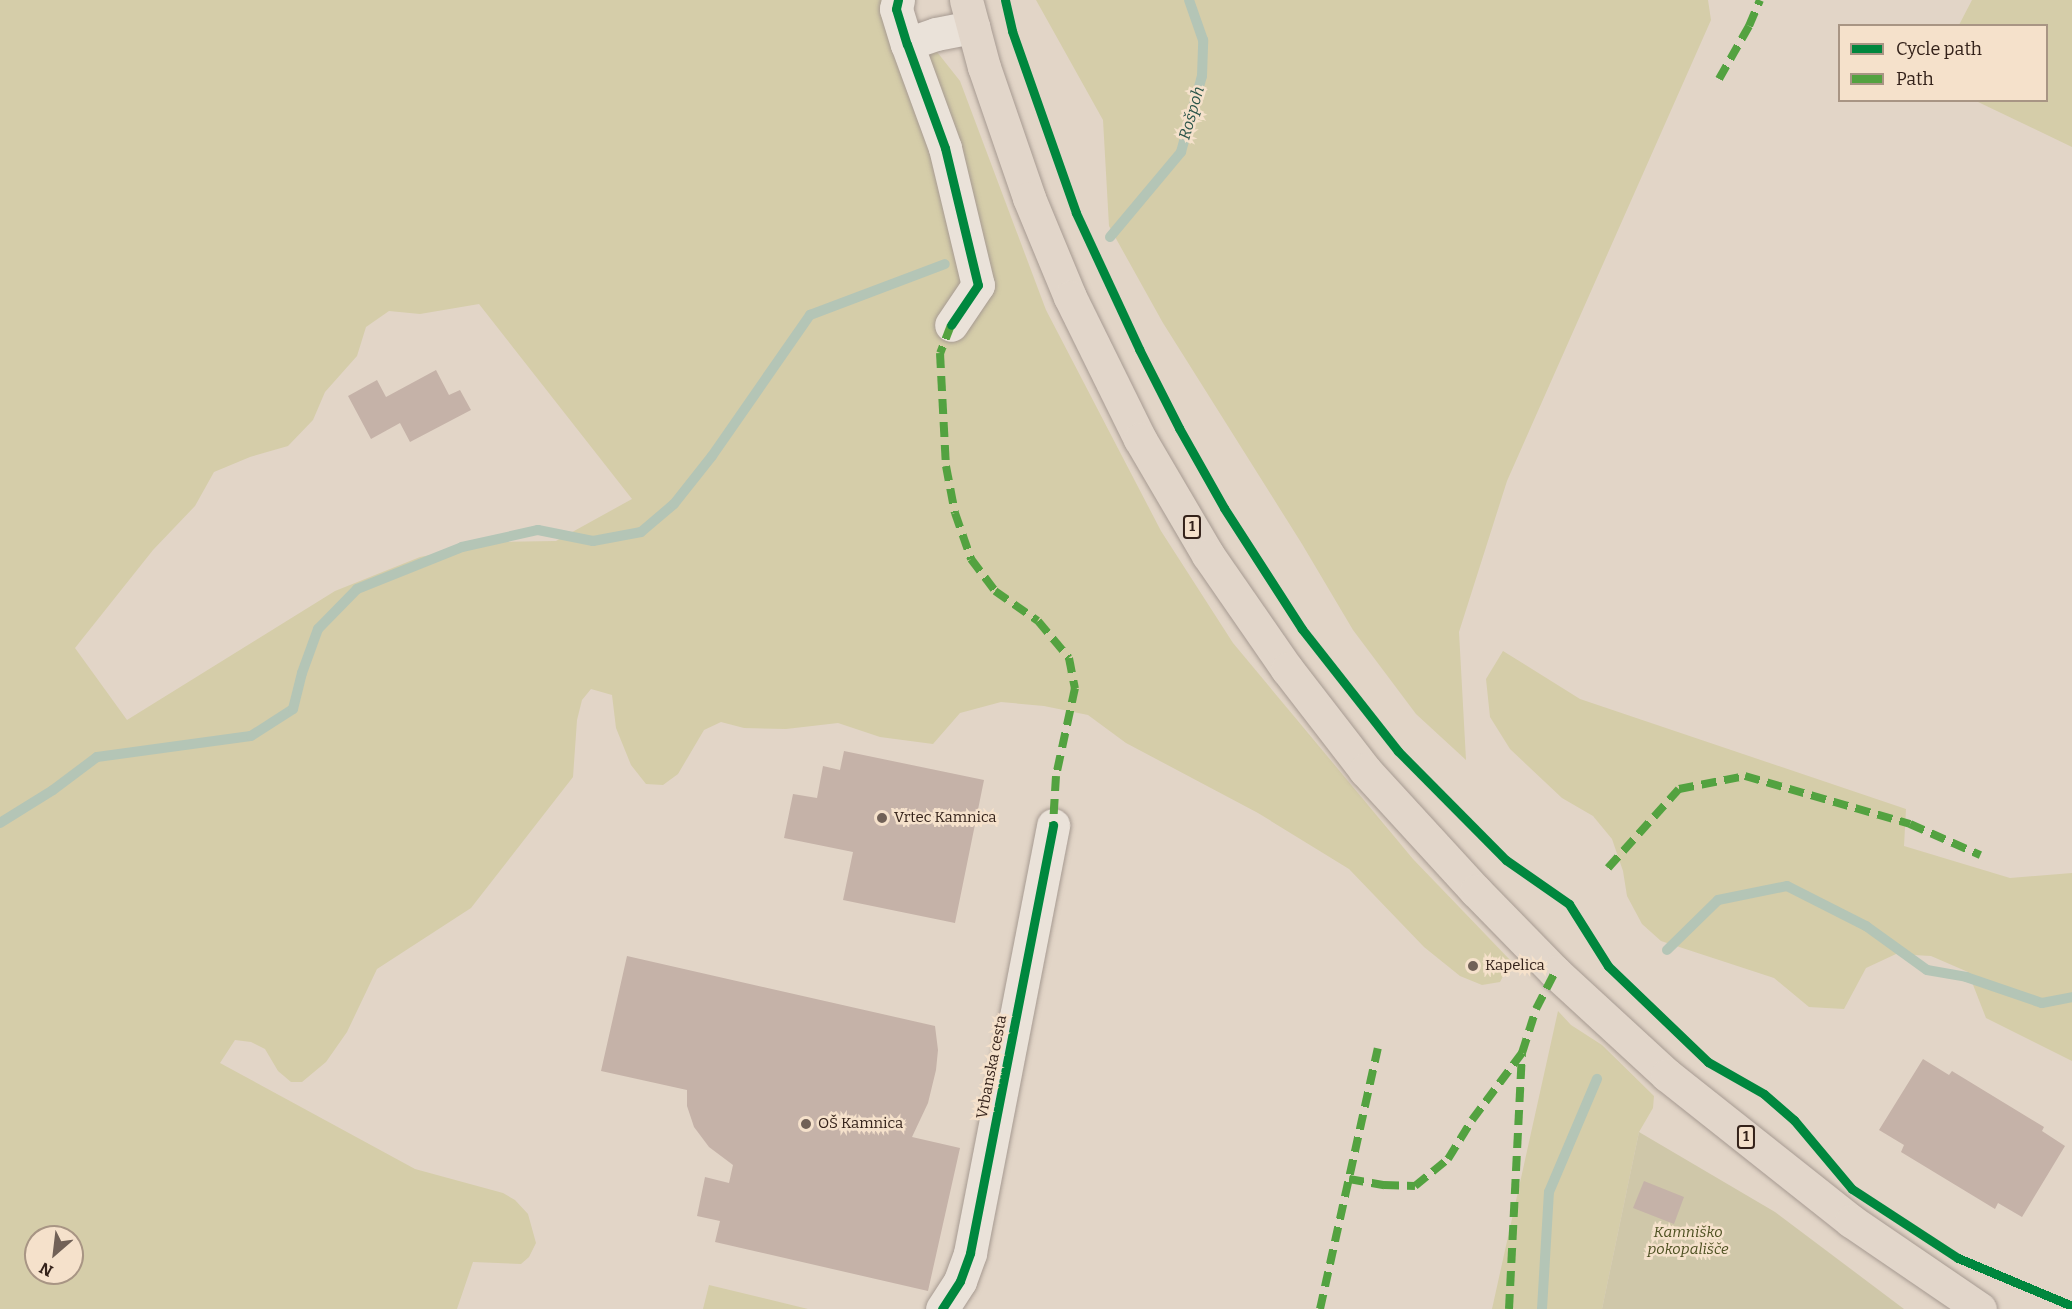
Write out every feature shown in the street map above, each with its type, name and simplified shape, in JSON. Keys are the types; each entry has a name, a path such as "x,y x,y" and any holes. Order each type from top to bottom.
{"main road":[{"name":"1","path":"969,14 998,112 1033,209 1070,297 1140,439 1208,555 1287,669 1365,770 1532,948 1667,1075 1851,1221 1980,1309"}],"street":[{"path":"898,0 897,9 907,44 945,148 978,285 951,325"},
{"path":"907,44 936,34 969,14"},
{"name":"Vrbanska cesta","path":"942,1309 960,1281 970,1253 1053,825"}],"shaded area":[{"path":"0,0 896,0 960,81 1046,310 1161,531 1233,643 1413,859 1511,961 1500,982 1482,985 1460,976 1424,947 1349,869 1258,813 1126,743 1088,715 1044,706 1001,702 960,713 933,744 880,737 838,723 786,729 744,728 721,722 704,730 678,774 663,785 646,784 631,765 616,728 612,695 591,689 582,700 577,720 573,777 471,908 377,969 347,1032 326,1062 302,1082 291,1082 278,1071 265,1049 251,1042 235,1040 220,1063 415,1169 503,1193 515,1200 528,1214 536,1243 529,1257 521,1264 473,1262 457,1309 0,1309","holes":["479,304 632,499 556,541 498,542 420,557 335,591 127,720 75,648 153,550 195,506 214,472 250,457 288,446 313,420 325,392 357,356 366,327 389,311 420,314"]},
{"path":"1036,0 1708,0 1711,20 1507,481 1459,632 1466,760 1416,714 1353,630 1302,544 1163,323 1109,226 1103,120"},
{"path":"1972,0 2072,0 2072,147 1978,102 2048,102 2048,24 1960,24"},
{"path":"1503,651 1580,699 1906,809 1904,846 2010,878 2072,873 2072,1061 1986,1018 1968,972 1931,956 1896,954 1866,968 1844,1009 1809,1007 1774,978 1661,941 1642,924 1627,896 1623,871 1612,839 1593,816 1562,798 1510,749 1490,717 1486,679"},
{"path":"1558,1011 1571,1025 1602,1045 1654,1096 1653,1108 1639,1132 1602,1309 1492,1309"},
{"path":"709,1285 808,1309 703,1309"}],"green space":[{"name":"Kamniško pokopališče","path":"1639,1132 1775,1212 1904,1309 1602,1309"}],"building":[{"path":"436,370 449,395 460,390 471,410 410,442 400,423 371,439 348,396 377,380 386,397"},
{"name":"Vrtec Kamnica","path":"844,751 984,780 955,923 843,900 853,852 784,838 793,794 817,798 823,766 840,770"},
{"name":"OŠ Kamnica","path":"627,956 935,1026 938,1050 936,1070 928,1103 912,1137 960,1148 928,1291 715,1242 720,1221 697,1216 705,1177 729,1183 733,1165 709,1147 694,1127 687,1106 687,1090 601,1071"},
{"name":"Kapelica","path":"1474,959 1481,967 1474,974 1466,966"},
{"path":"1923,1059 1949,1075 1952,1071 2044,1127 2042,1131 2065,1146 2022,1217 1998,1203 1995,1209 1901,1152 1904,1145 1879,1130"},
{"path":"1644,1181 1684,1197 1674,1224 1633,1208"}],"waterway":[{"name":"Rošpoh","path":"1110,237 1181,152 1202,76 1203,40 1189,0"},
{"path":"0,823 53,790 97,757 251,736 293,709 302,673 318,629 357,589 462,547 538,530 593,541 641,532 674,504 712,456 810,315 945,264"},
{"path":"1667,950 1718,900 1787,886 1866,926 1927,970 1966,977 2042,1003 2072,997"},
{"path":"1542,1309 1549,1192 1597,1079"}],"marked path":[{"path":"1719,79 1749,26 1760,0"},
{"path":"951,325 940,353 946,466 955,513 971,559 995,591 1038,621 1069,658 1075,688 1056,776 1053,825"},
{"path":"1608,868 1679,789 1745,776 1910,824 1980,855"},
{"path":"1509,1309 1522,1053 1536,1009 1555,972"},
{"path":"1320,1309 1378,1048"},
{"path":"1349,1179 1384,1185 1415,1186 1448,1159 1472,1120 1522,1053"}],"cycle path":[{"path":"898,0 896,9 907,44 945,148 978,285 951,325"},
{"path":"1005,0 1012,31 1076,213 1139,349 1179,428 1224,508 1302,629 1398,751 1506,860 1569,904 1608,966 1708,1062 1764,1094 1794,1120 1852,1189 1958,1258 2072,1306"},
{"path":"942,1309 960,1281 970,1253 1053,825"}],"place":[{"name":"Vrtec Kamnica","path":"882,818"},
{"name":"Kapelica","path":"1473,966"},
{"name":"OŠ Kamnica","path":"806,1124"}]}
